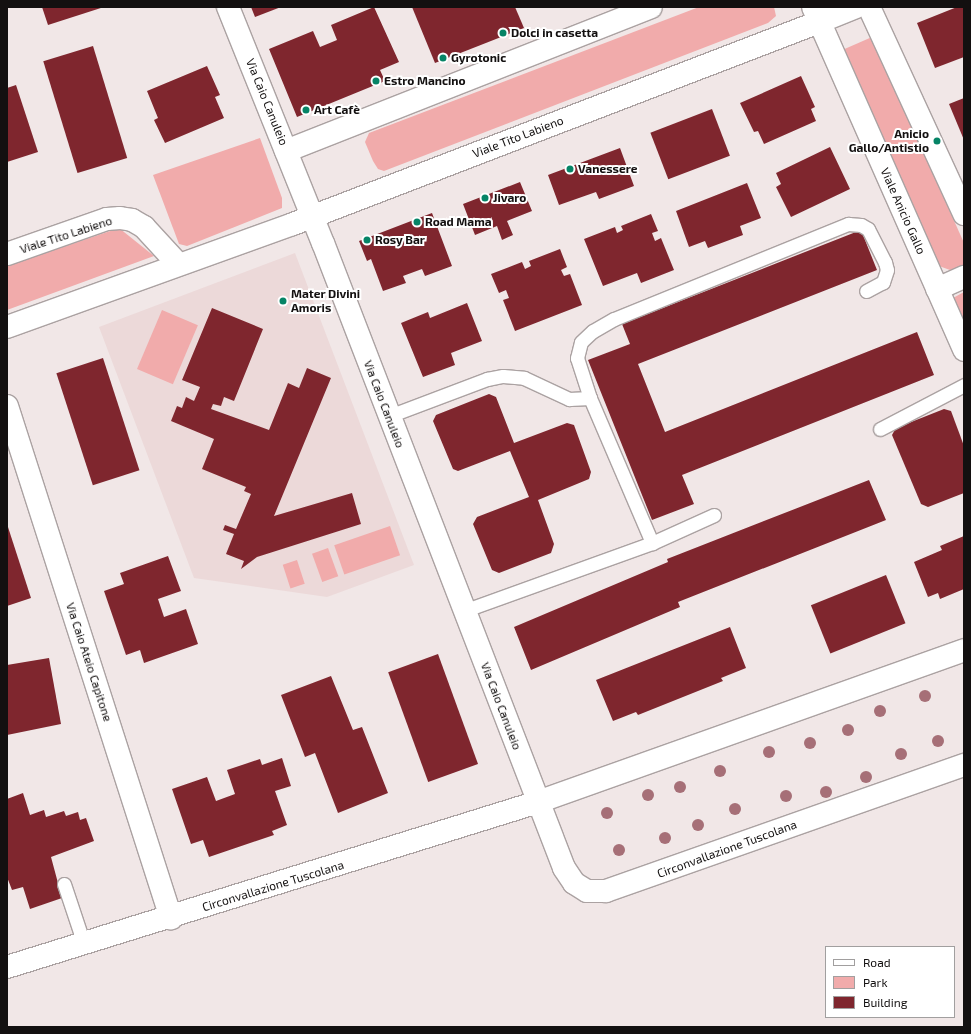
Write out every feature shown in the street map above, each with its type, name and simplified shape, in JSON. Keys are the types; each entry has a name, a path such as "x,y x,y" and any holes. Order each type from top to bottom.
{"street":[{"name":"Via Caio Canuleio","path":"228,7 313,216 389,416 466,610 538,802"},
{"path":"286,151 651,7"},
{"name":"Viale Tito Labieno","path":"7,327 313,216 816,14 856,7"},
{"path":"869,7 962,204"},
{"name":"Viale Anicio Gallo","path":"816,14 964,350"},
{"name":"Viale Tito Labieno","path":"7,254 108,219 120,218 132,220 144,227 178,264"},
{"path":"937,288 964,277"},
{"name":"Via Caio Ateio Capitone","path":"7,406 171,918"},
{"name":"Circonvallazione Tuscolana","path":"7,968 171,918 538,802 964,650"},
{"name":"Circonvallazione Tuscolana","path":"538,802 570,878 579,888 600,892 964,765"}],"lane":[{"path":"652,543 590,398 576,358 581,342 593,331 614,319 848,224 861,225 868,229 873,235 885,262 887,270 883,282 866,290"},
{"path":"389,416 487,378 502,376 524,378 569,399 590,398"},
{"path":"880,428 964,385"},
{"path":"466,610 652,543 714,515"},
{"path":"64,884 84,944"}],"shaded area":[{"path":"295,253 414,565 327,597 194,578 99,327"}],"green space":[{"path":"699,7 774,7 776,16 768,23 384,171 378,169 373,161 365,142 369,133"},
{"path":"872,37 964,243 964,265 950,270 939,266 840,51"},
{"path":"260,138 282,198 282,208 187,246 179,244 153,175"},
{"path":"119,228 154,256 7,310 7,266"},
{"path":"964,292 964,326 953,298"},
{"path":"162,310 198,325 173,384 137,369"},
{"path":"390,526 400,555 344,575 334,545"},
{"path":"328,548 338,576 322,582 312,554"},
{"path":"297,560 305,584 290,588 283,565"}],"building":[{"path":"42,7 104,7 48,25"},
{"path":"251,7 281,7 255,17"},
{"path":"374,7 399,62 380,70 385,81 297,117 269,49 313,31 320,47 337,40 331,25"},
{"path":"412,7 515,7 524,28 435,63"},
{"path":"957,7 964,7 964,57 935,68 917,23"},
{"path":"93,46 127,158 77,173 43,61"},
{"path":"207,66 220,95 215,97 224,118 165,143 154,120 158,118 147,91"},
{"path":"801,76 815,107 811,109 816,121 764,144 758,131 754,132 740,103"},
{"path":"16,85 38,152 7,162 7,88"},
{"path":"964,98 964,140 949,104"},
{"path":"712,109 730,156 668,179 650,133"},
{"path":"830,147 850,189 791,217 776,187 781,184 776,173"},
{"path":"620,148 634,186 599,199 596,192 559,205 548,175"},
{"path":"520,182 532,211 507,221 513,235 502,240 497,226 475,235 463,204"},
{"path":"747,183 761,218 740,226 743,235 708,248 705,241 689,247 676,211"},
{"path":"432,213 452,266 425,276 422,269 403,276 406,283 383,291 371,259 367,261 359,241"},
{"path":"651,214 658,231 652,233 655,241 661,238 674,270 641,283 637,273 603,286 584,239 615,227 617,233 623,230 621,226"},
{"path":"861,230 877,270 638,364 665,432 917,332 934,375 682,475 694,504 652,520 588,360 630,344 622,324"},
{"path":"560,249 567,267 561,270 564,276 570,274 582,305 515,331 503,300 509,298 506,290 499,293 491,274 522,262 525,269 531,266 529,261"},
{"path":"467,303 482,341 451,353 455,365 423,377 401,323 428,312 430,318"},
{"path":"212,308 263,329 234,401 224,397 221,406 213,404 211,409 269,430 288,383 299,388 307,368 331,378 274,516 352,493 361,524 257,557 241,569 244,561 226,554 234,534 223,530 225,525 236,529 251,494 244,491 246,487 202,469 214,439 171,421 177,406 182,408 186,397 194,401 200,387 182,380"},
{"path":"103,358 139,470 93,485 56,373"},
{"path":"489,394 496,397 514,443 567,423 574,425 591,472 589,479 538,500 554,544 551,553 499,573 492,570 473,524 477,517 529,497 510,451 458,471 453,469 433,421 436,415"},
{"path":"944,409 951,411 964,446 964,493 928,507 921,504 892,435 896,428"},
{"path":"869,480 886,520 678,602 680,607 531,670 514,627 668,562 667,559"},
{"path":"7,524 31,598 7,606"},
{"path":"964,536 964,589 940,599 938,593 928,597 914,562 942,550 940,546"},
{"path":"168,556 181,591 158,599 164,617 186,609 198,644 144,663 140,650 126,655 104,591 124,584 120,573"},
{"path":"886,575 905,623 830,654 811,605"},
{"path":"730,627 746,668 721,678 723,681 638,715 636,712 613,721 596,680"},
{"path":"438,654 478,764 428,782 388,672"},
{"path":"49,658 61,724 7,735 7,665"},
{"path":"331,676 353,730 362,727 388,793 338,813 315,753 305,757 281,695"},
{"path":"282,758 291,786 275,791 287,825 272,831 274,835 209,857 203,840 191,844 172,789 207,777 216,801 235,794 227,770 260,759 262,765"},
{"path":"23,793 30,815 44,810 46,817 64,811 66,816 78,812 80,820 86,818 94,841 51,857 62,898 30,909 23,887 12,890 7,877 7,799"}],"place":[{"name":"Dolci in casetta","path":"503,33"},
{"name":"Gyrotonic","path":"443,58"},
{"name":"Estro Mancino","path":"376,81"},
{"name":"Art Cafè","path":"306,110"},
{"name":"Anicio Gallo/Antistio","path":"937,141"},
{"name":"Vanessere","path":"570,169"},
{"name":"Jivaro","path":"485,198"},
{"name":"Road Mama","path":"417,222"},
{"name":"Rosy Bar","path":"367,240"},
{"name":"Mater Divini Amoris","path":"283,301"}]}
